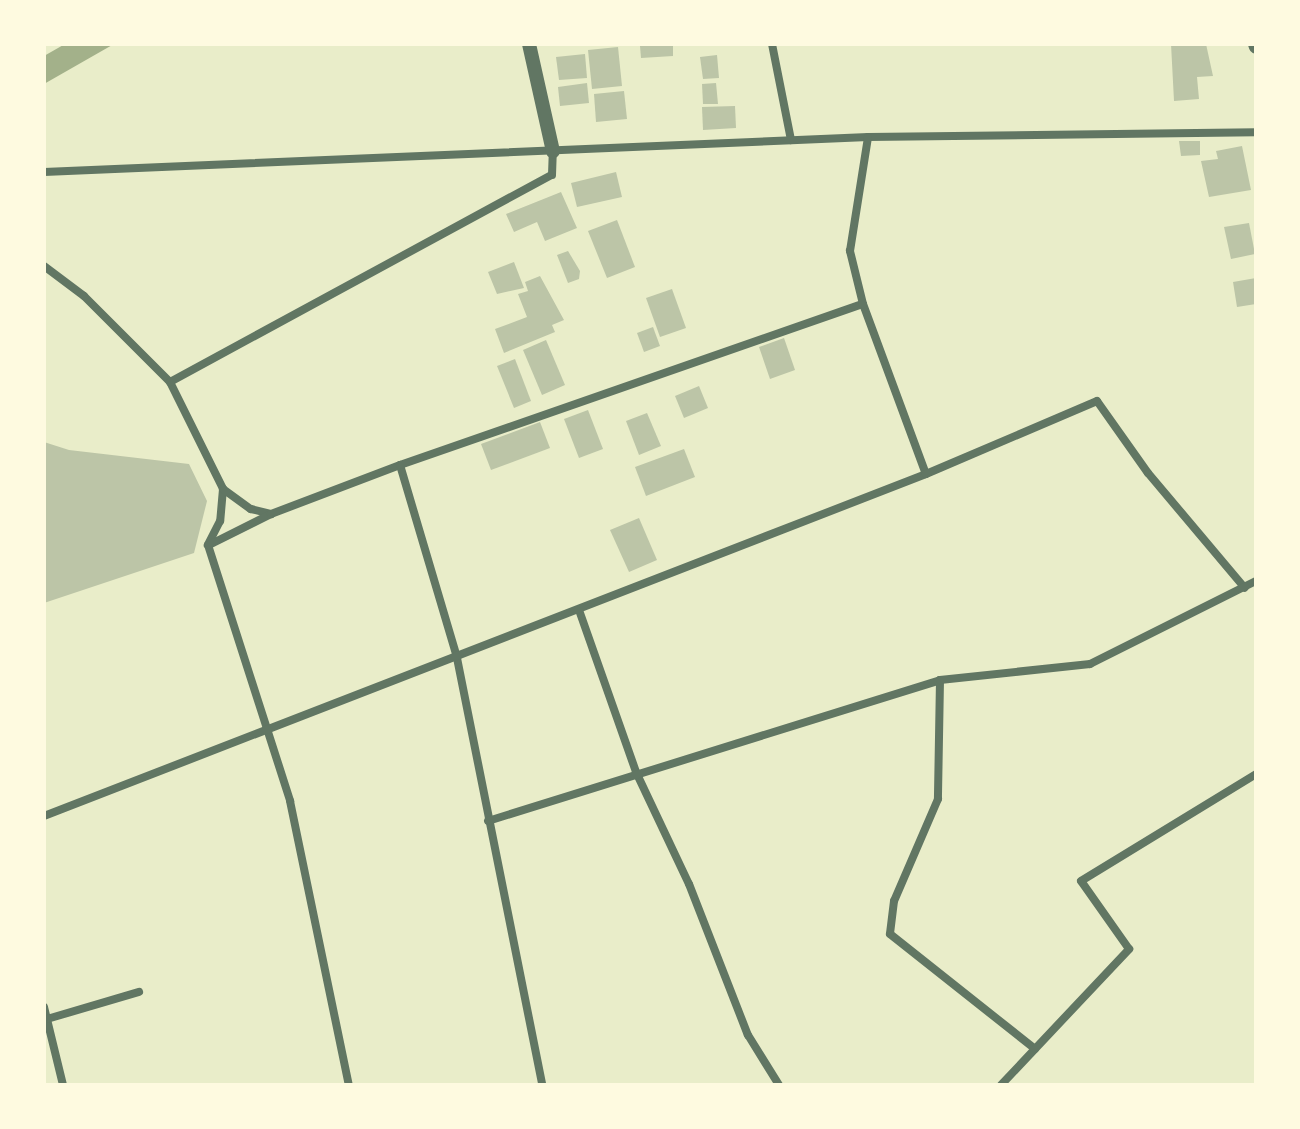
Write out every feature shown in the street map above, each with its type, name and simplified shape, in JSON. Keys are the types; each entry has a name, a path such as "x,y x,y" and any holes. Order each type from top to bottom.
{"street":[{"path":"170,382 552,175 553,151 529,44"},
{"path":"772,44 791,140"},
{"path":"44,172 868,137 1256,132"},
{"path":"868,137 850,251 863,304 926,474"},
{"path":"44,266 84,296 170,382 223,489 251,509 271,514"},
{"path":"208,545 271,514 400,465 863,304"},
{"path":"44,816 265,733 926,474 1097,401 1148,473 1245,588"},
{"path":"400,465 457,658 488,821 505,881 542,1085"},
{"path":"223,489 220,521 208,545 265,733 290,801 349,1085"},
{"path":"488,821 636,772 940,680 1090,664 1256,581"},
{"path":"579,610 636,772 689,884 748,1035 779,1085"},
{"path":"940,680 938,799 894,901 890,934 1035,1049"},
{"path":"1001,1085 1129,949 1081,881 1256,774"},
{"path":"47,1019 139,992"},
{"path":"44,1007 63,1085"}],"shaded area":[{"path":"65,44 114,44 44,84 44,56"}],"building":[{"path":"673,44 673,56 641,58 640,46"},
{"path":"1171,44 1206,44 1213,76 1197,77 1199,99 1174,101"},
{"path":"618,47 622,86 592,89 588,50"},
{"path":"585,54 587,78 559,80 556,57"},
{"path":"717,55 719,78 703,79 700,57"},
{"path":"587,83 589,103 560,106 558,87"},
{"path":"716,83 718,104 703,104 702,84"},
{"path":"624,91 627,119 596,122 594,94"},
{"path":"735,106 736,128 703,130 702,107"},
{"path":"1179,141 1200,141 1200,155 1181,156"},
{"path":"1242,146 1251,190 1209,197 1201,161 1218,159 1216,151"},
{"path":"616,172 622,197 577,207 571,183"},
{"path":"561,192 577,228 545,241 537,222 514,232 506,214"},
{"path":"617,220 635,267 607,278 588,231"},
{"path":"1249,223 1255,254 1231,259 1224,227"},
{"path":"568,251 580,271 579,279 568,283 557,255"},
{"path":"514,262 524,288 497,294 488,272"},
{"path":"540,276 564,320 552,325 555,332 504,353 495,329 527,317 518,294 528,291 525,282"},
{"path":"1256,278 1256,304 1237,307 1233,282"},
{"path":"672,289 686,328 660,337 646,298"},
{"path":"653,327 660,346 644,352 637,333"},
{"path":"784,338 795,370 770,379 759,347"},
{"path":"546,340 565,385 542,395 523,350"},
{"path":"515,359 531,401 514,408 497,366"},
{"path":"699,386 708,408 684,418 675,396"},
{"path":"588,410 603,449 579,458 564,419"},
{"path":"647,413 661,446 639,455 626,421"},
{"path":"540,422 550,448 491,470 481,444"},
{"path":"44,442 69,450 189,464 207,501 194,553 44,603"},
{"path":"684,449 695,477 646,496 635,467"},
{"path":"639,518 657,560 629,572 610,530"}]}
